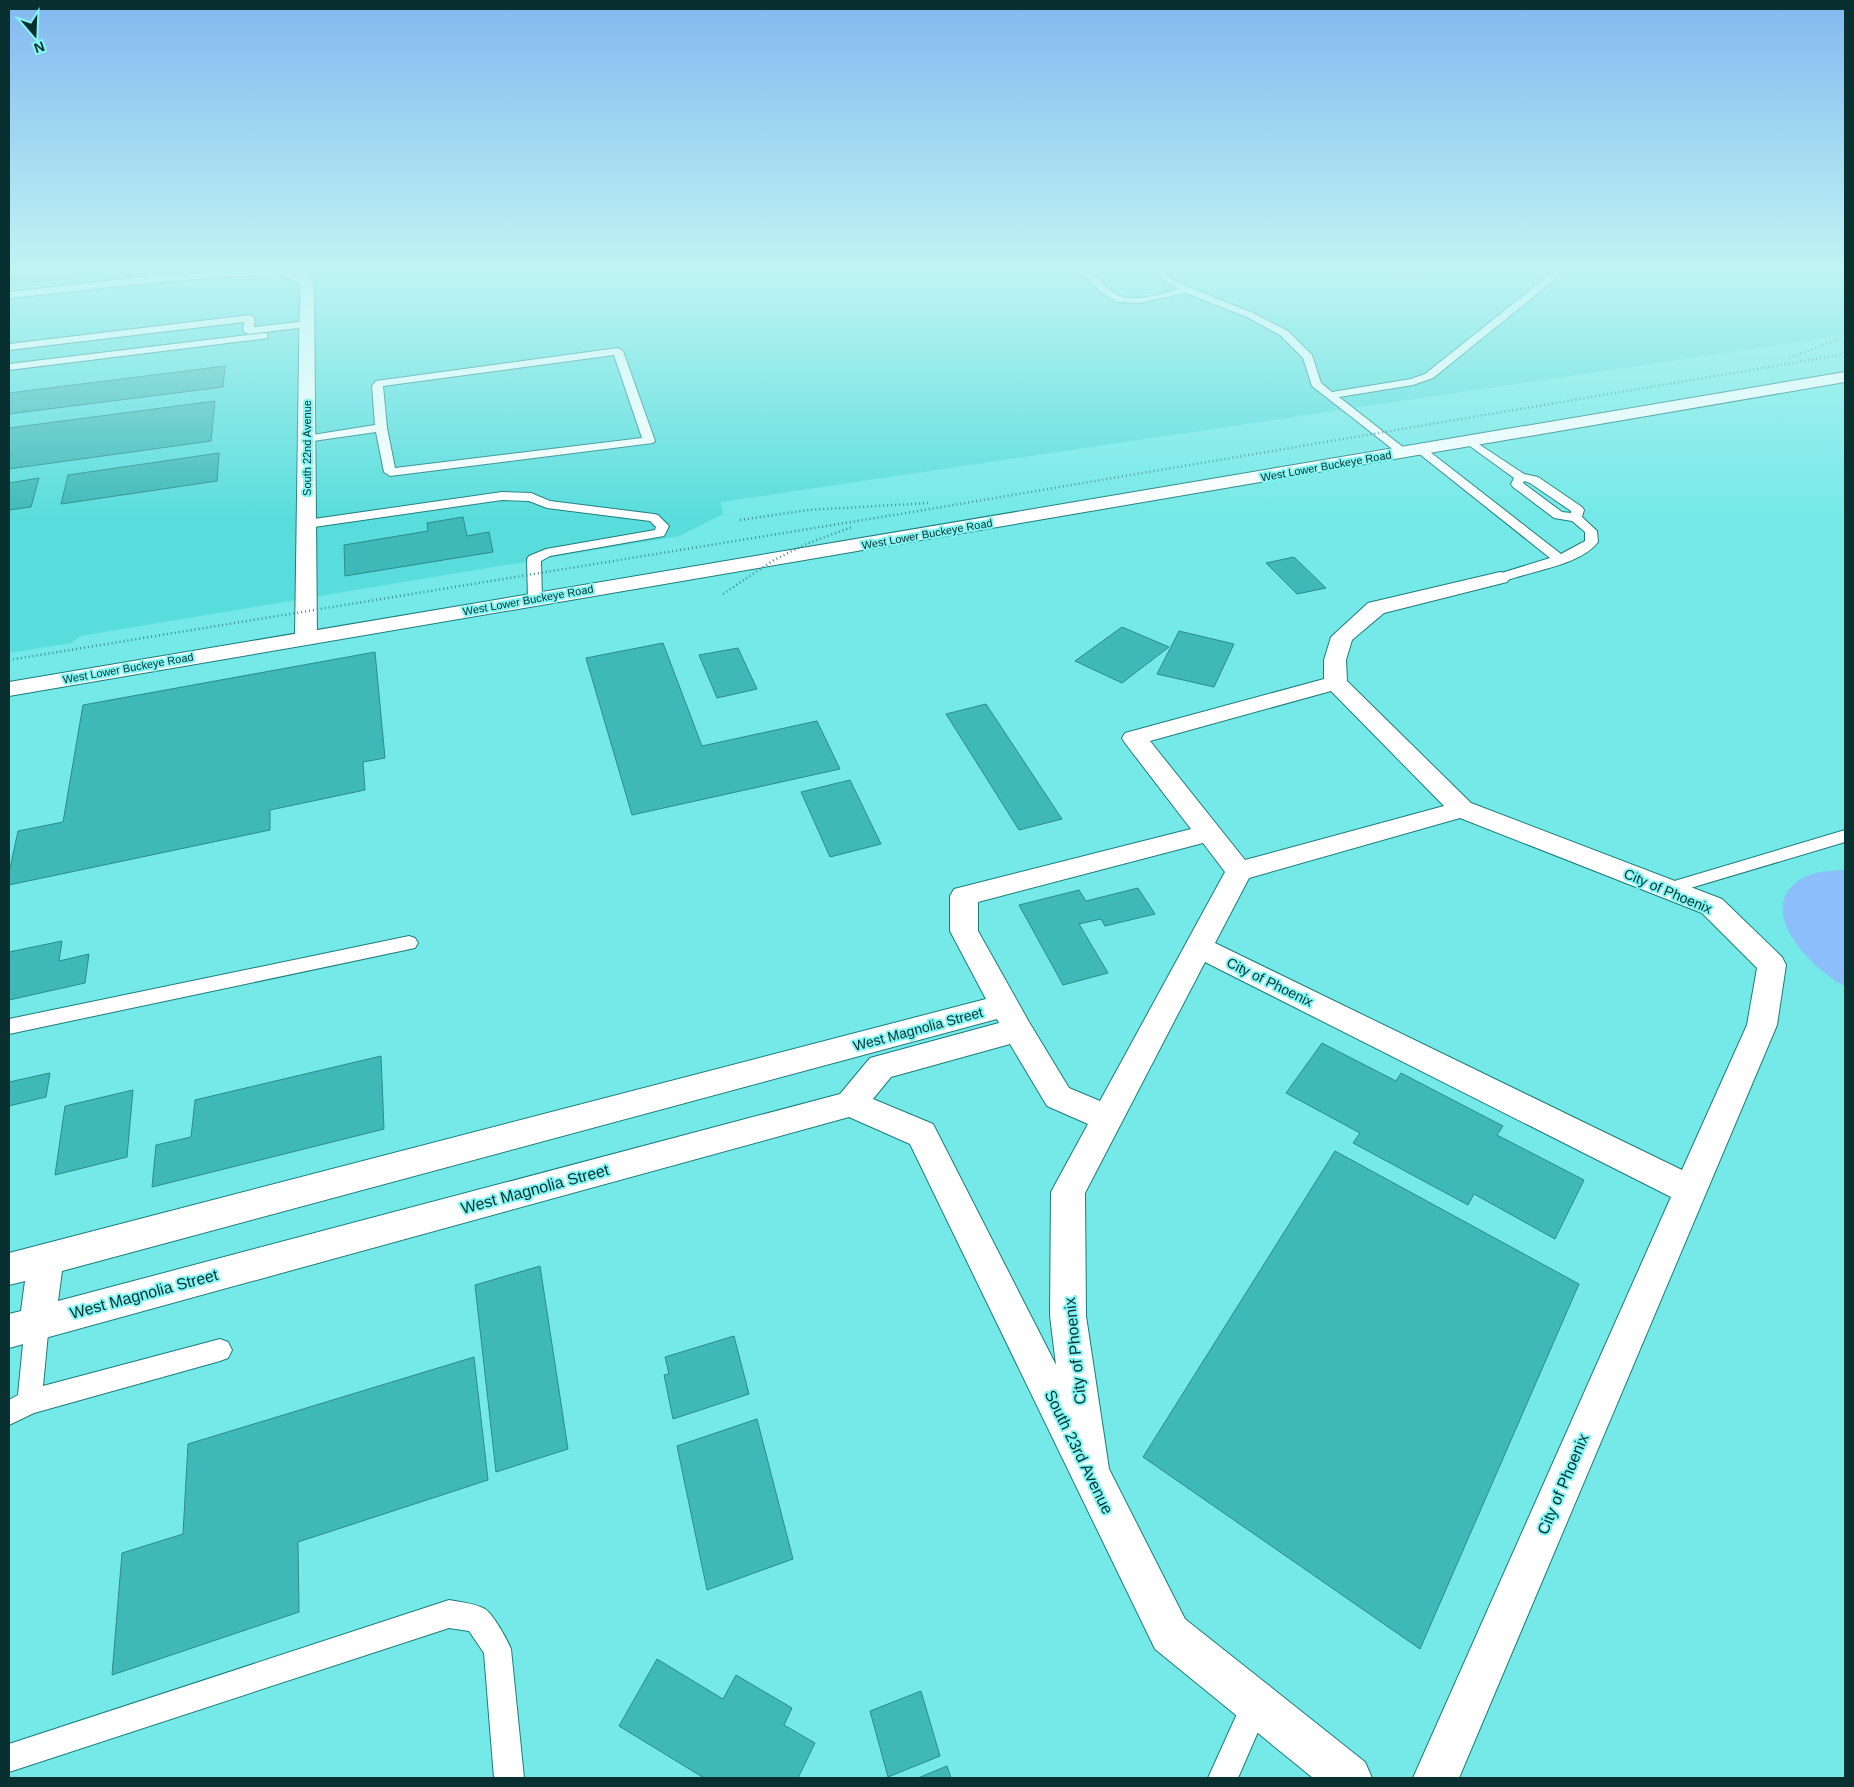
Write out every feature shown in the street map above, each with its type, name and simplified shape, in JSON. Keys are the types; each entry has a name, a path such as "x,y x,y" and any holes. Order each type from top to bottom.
{"street":[{"name":"South 22nd Avenue","path":"306,637 307,351"},
{"name":"West Lower Buckeye Road","path":"9,689 535,598 1412,452 1845,377"},
{"path":"1462,809 1239,871 1134,738 1336,684 1335,660 1342,637 1376,608 1500,578"},
{"name":"City of Phoenix","path":"1336,684 1462,809 1712,906 1772,965 1762,1025 1436,1778"},
{"path":"1107,1118 1058,1096 964,931 964,896 1209,832"},
{"name":"City of Phoenix","path":"1090,1474 1068,1316 1068,1192 1239,871"},
{"name":"City of Phoenix","path":"1198,947 1690,1190"},
{"name":"West Magnolia Street","path":"23,1327 850,1104 881,1067 1012,1018"},
{"name":"West Magnolia Street","path":"9,1270 1012,1018"},
{"name":"South 23rd Avenue","path":"850,1104 922,1134 1170,1634 1349,1778"},
{"path":"23,1327 46,1260"}],"lane":[{"path":"9,367 125,351"},
{"path":"615,351 380,383 377,386 381,428 390,472 650,441 618,351"},
{"path":"1302,351 1308,357 1316,384 1559,559"},
{"path":"1331,395 1413,382 1429,376 1460,351"},
{"path":"306,439 381,428"},
{"path":"1470,442 1520,477 1517,484 1558,514 1576,518 1591,531 1592,542 1586,547 1559,559 1500,578"},
{"path":"306,524 502,496 531,497 547,504 654,518 664,526 660,533 546,553 534,559 535,598"},
{"path":"1666,889 1845,836"},
{"path":"9,1028 409,942"},
{"path":"23,1327 19,1408 220,1350"},
{"path":"9,1758 449,1614 477,1619 496,1649 509,1778"},
{"path":"1223,1778 1256,1704"}],"shaded area":[{"path":"9,351 1735,351 721,502 723,514 680,536 80,636 71,643 9,653"},
{"path":"1845,870 1845,986 1819,968 1806,955 1794,940 1786,925 1783,909 1786,895 1802,878 1820,872"}],"building":[{"path":"225,366 223,387 9,414 9,393"},
{"path":"215,401 211,441 9,469 9,428"},
{"path":"219,453 217,481 61,504 68,475"},
{"path":"39,478 31,507 9,510 9,483"},
{"path":"463,517 467,536 489,532 493,552 345,576 344,545 428,531 427,523"},
{"path":"1294,557 1326,588 1297,594 1266,563"},
{"path":"1122,627 1169,647 1122,683 1075,661"},
{"path":"1179,631 1234,644 1214,687 1157,674"},
{"path":"663,643 702,746 817,721 840,769 632,815 586,658"},
{"path":"738,648 757,689 717,698 699,655"},
{"path":"375,652 385,758 363,762 365,790 270,810 270,830 9,885 9,873 18,831 63,822 83,705"},
{"path":"986,704 1062,819 1019,830 946,714"},
{"path":"850,780 881,844 830,857 801,792"},
{"path":"1138,888 1155,914 1105,926 1101,919 1079,924 1108,973 1063,985 1019,905 1079,890 1086,901"},
{"path":"62,941 59,961 89,954 85,983 9,1000 9,952"},
{"path":"1322,1043 1396,1081 1401,1073 1503,1126 1497,1135 1584,1180 1555,1239 1474,1194 1468,1205 1353,1143 1360,1133 1286,1093"},
{"path":"381,1056 384,1129 152,1187 156,1145 191,1137 195,1100"},
{"path":"50,1073 46,1097 9,1106 9,1082"},
{"path":"133,1090 127,1157 55,1175 65,1106"},
{"path":"1335,1151 1579,1284 1420,1649 1143,1457"},
{"path":"540,1266 568,1449 496,1472 475,1285"},
{"path":"734,1336 749,1394 673,1419 664,1375 669,1374 665,1357"},
{"path":"474,1357 488,1480 298,1542 299,1612 112,1675 122,1553 183,1534 188,1444"},
{"path":"757,1419 793,1559 707,1590 677,1446"},
{"path":"657,1659 723,1699 736,1675 792,1708 784,1725 815,1743 798,1778 704,1778 619,1726"},
{"path":"921,1691 940,1756 888,1777 870,1711"},
{"path":"947,1766 951,1778 918,1778"}],"railway":[{"path":"1789,358 1807,351"},
{"path":"9,660 912,512 1845,354"},
{"path":"740,520 808,510 928,503"},
{"path":"723,594 774,560 806,544 852,527"}]}
